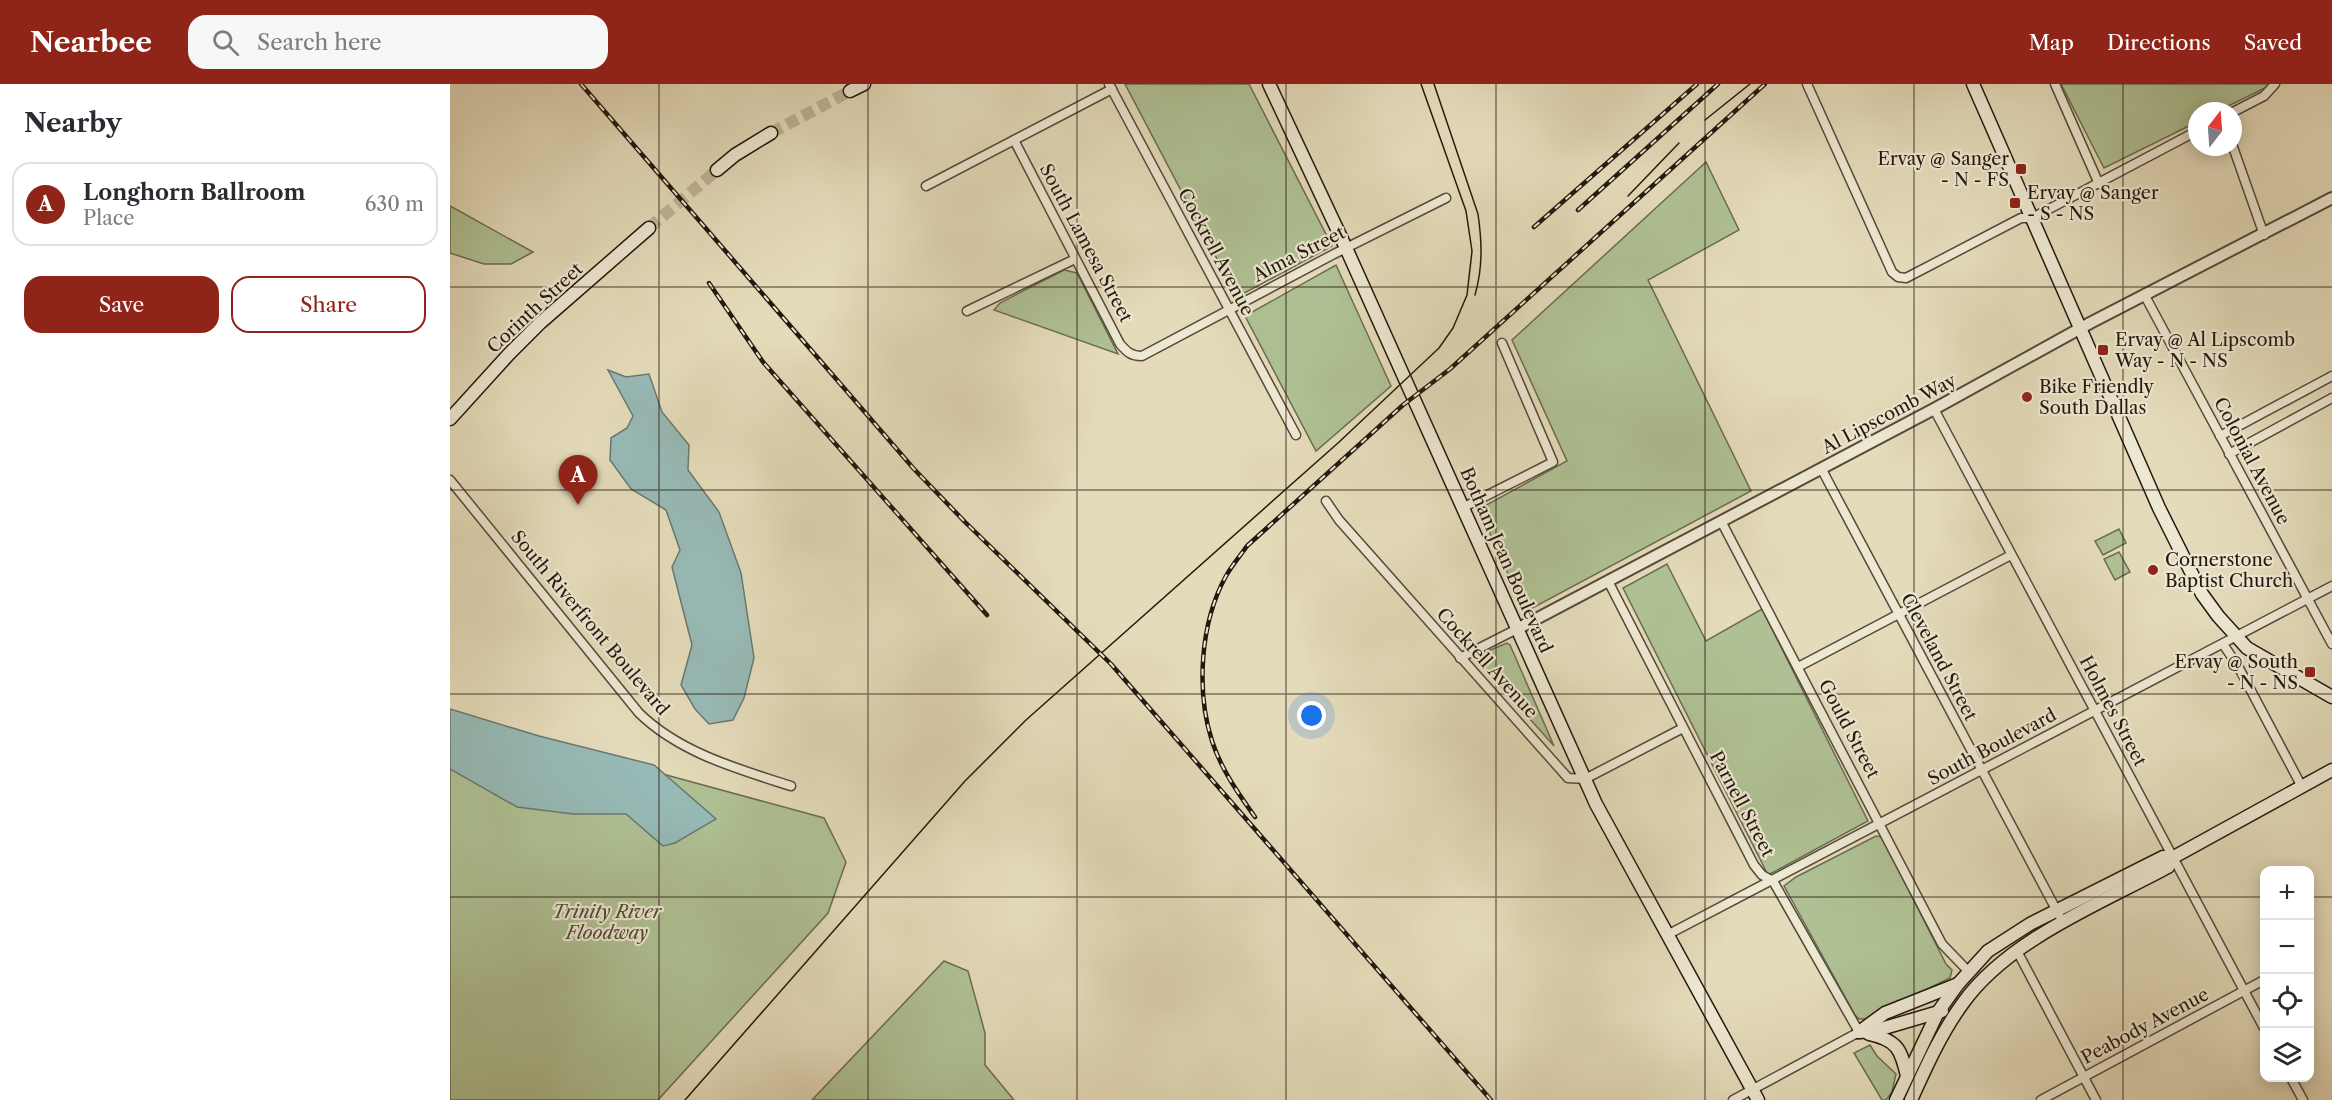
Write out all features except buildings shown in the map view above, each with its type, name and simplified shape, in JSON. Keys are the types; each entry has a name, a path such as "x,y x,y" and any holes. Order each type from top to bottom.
{"main road":[{"path":"850,91 864,84"},
{"name":"Botham Jean Boulevard","path":"1269,84 1346,248 1596,804 1755,1095"},
{"path":"1976,85 2080,329 2172,535 2202,594 2235,637 2264,659 2332,697"},
{"path":"717,170 735,155 771,134"},
{"name":"Corinth Street","path":"450,419 540,323 649,228"},
{"path":"1896,1100 1938,1012 1968,971 1988,951 2012,933 2163,857 2172,858 2332,770"},
{"path":"1911,1100 1942,1036 1958,1010 1983,979 2017,951 2063,923 2168,867 2172,858"},
{"path":"1859,1032 1885,1013 1958,984"},
{"path":"1905,1004 1925,1006 1938,1012"},
{"path":"1859,1032 1884,1029 1938,1012 1958,1010"},
{"path":"1938,1012 1942,1036"},
{"path":"1859,1032 1892,1042 1903,1057 1907,1076"}],"street":[{"path":"2055,84 2099,184"},
{"path":"2242,107 2264,96 2275,84"},
{"path":"1809,85 1892,272 1898,277 1906,278 2021,219 2032,218 2188,136"},
{"path":"926,186 1111,87"},
{"name":"Cockrell Avenue","path":"1111,87 1296,435"},
{"name":"South Lamesa Street","path":"1014,140 1120,344 1128,353 1135,356"},
{"path":"2236,156 2264,235"},
{"name":"Alma Street","path":"1135,356 1142,356 1446,198"},
{"name":"Al Lipscomb Way","path":"1461,658 1934,409 2144,294 2264,235 2332,198"},
{"path":"967,311 1075,259"},
{"name":"Colonial Avenue","path":"2144,294 2332,644"},
{"path":"1462,507 1553,462 1502,343"},
{"path":"2220,436 2332,376"},
{"path":"2229,453 2332,398"},
{"name":"Holmes Street","path":"1934,409 2172,858 2260,1019"},
{"name":"Cleveland Street","path":"1821,468 2063,923"},
{"name":"South Riverfront Boulevard","path":"450,480 639,713 651,724 682,744 728,766 791,786"},
{"name":"Cockrell Avenue","path":"1326,501 1338,520 1563,773 1568,778 1585,779"},
{"name":"Gould Street","path":"1721,521 1947,951 1968,971"},
{"path":"1798,668 2011,555"},
{"name":"Parnell Street","path":"1608,581 1754,865 1762,875 1773,881 1859,1032"},
{"name":"South Boulevard","path":"1667,936 2332,586"},
{"path":"2223,644 2302,787"},
{"path":"1585,779 1683,728"},
{"path":"2017,951 2096,1100"},
{"name":"Peabody Avenue","path":"2041,1100 2260,983"},
{"path":"1733,1100 1755,1095 1859,1032"},
{"path":"2294,1082 2303,1100"}],"green space":[{"path":"1125,84 1249,84 1332,246 1237,297"},
{"path":"2061,84 2271,84 2236,102 2188,102 2188,126 2104,168"},
{"path":"1706,162 1739,230 1648,280 1751,491 1525,612 1479,509 1567,461 1512,340"},
{"path":"450,206 533,252 511,264 484,264 450,253"},
{"path":"1336,265 1391,386 1316,451 1245,316"},
{"path":"1064,270 1077,273 1118,354 994,310 1000,303"},
{"path":"2119,529 2126,543 2103,555 2095,541"},
{"path":"2119,552 2130,572 2115,580 2104,559"},
{"path":"1667,564 1706,641 1762,609 1868,821 1768,875 1623,588"},
{"path":"1507,643 1510,645 1554,746 1479,662 1479,657 1483,653"},
{"name":"Trinity River Floodway","path":"450,716 824,818 846,862 828,913 658,1100 450,1100"},
{"path":"1876,836 1882,837 1946,964 1952,970 1950,978 1865,1019 1859,1019 1784,886 1796,877"},
{"path":"944,961 968,971 985,1033 985,1065 1014,1100 812,1100"},
{"path":"1870,1045 1877,1056 1896,1074 1892,1092 1886,1100 1882,1100 1854,1053"}],"water":[{"path":"608,370 626,377 649,374 662,412 689,445 688,470 719,512 741,573 754,658 744,698 733,720 709,724 695,709 681,685 692,645 672,567 680,550 666,510 631,489 610,460 611,438 627,428 633,416"},
{"path":"450,709 539,736 654,765 716,819 675,843 663,846 626,814 573,814 517,807 450,769"}],"tunnel":[{"path":"771,133 850,91"},
{"path":"649,228 717,170"}],"tram line":[{"path":"685,1100 965,781 1026,720 1338,443 1439,348 1453,328 1467,295 1472,251 1466,211 1421,84"},
{"path":"1434,84 1478,214 1481,254 1475,295"},
{"path":"1705,120 1750,84"},
{"path":"1628,196 1679,143"}],"railway":[{"path":"581,84 914,469 1111,664 1491,1100"},
{"path":"1534,227 1697,84"},
{"path":"1578,210 1718,84"},
{"path":"1255,817 1236,790 1220,761 1212,741 1204,701 1203,657 1206,636 1217,595 1233,564 1247,546 1403,405 1450,369 1765,84"},
{"path":"709,283 763,362 987,615"}],"place":[{"name":"Ervay @ Sanger - N - FS","path":"2021,169"},
{"name":"Ervay @ Sanger - S - NS","path":"2015,203"},
{"name":"Ervay @ Al Lipscomb Way - N - NS","path":"2103,350"},
{"name":"Bike Friendly South Dallas","path":"2027,397"},
{"name":"Longhorn Ballroom","path":"578,505"},
{"name":"Cornerstone Baptist Church","path":"2153,570"},
{"name":"Ervay @ South - N - NS","path":"2310,672"}]}
